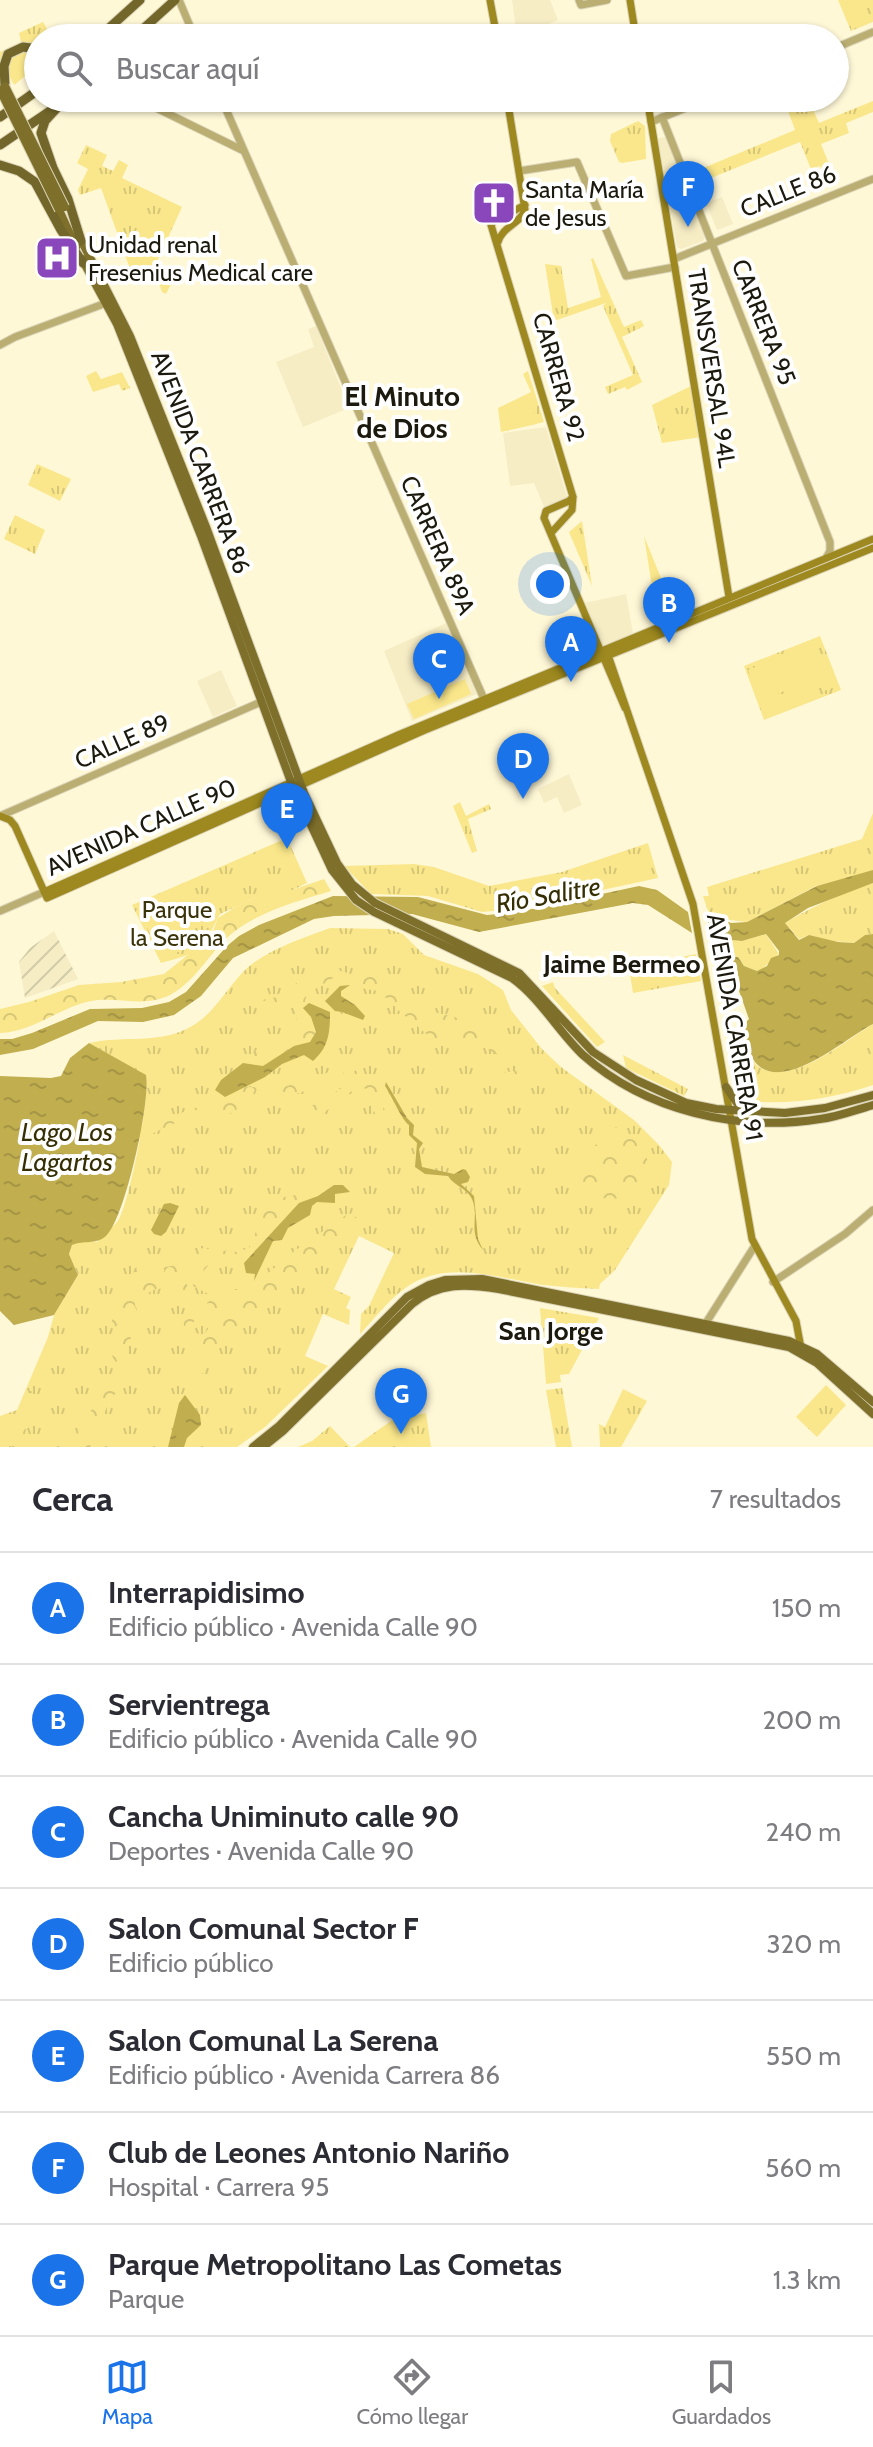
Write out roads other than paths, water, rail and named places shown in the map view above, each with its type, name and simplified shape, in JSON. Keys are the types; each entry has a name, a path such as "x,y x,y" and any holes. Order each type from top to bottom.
{"highway":[{"path":"113,24 140,0"},
{"path":"149,24 177,0"},
{"path":"3,88 4,61 11,51 24,47"},
{"path":"0,117 24,100"},
{"path":"0,145 46,112"},
{"path":"53,112 45,121 41,133 81,241"},
{"path":"0,165 19,171 35,182 83,263"}],"main road":[{"path":"490,0 494,24"},
{"path":"630,0 634,24"},
{"name":"AVENIDA CARRERA 86","path":"3,88 130,336 206,527 296,784"},
{"path":"498,242 501,234 522,217 525,205 509,112"},
{"name":"TRANSVERSAL 94L","path":"649,112 729,597"},
{"name":"CARRERA 92","path":"525,205 491,225 573,497"},
{"name":"AVENIDA CARRERA 86","path":"62,208 83,263 107,305 201,536 261,702 339,874 356,900 374,912 467,951 520,984 575,1047 609,1074 686,1111 730,1115"},
{"path":"573,497 572,510 551,533 544,518 545,512 573,497"},
{"name":"AVENIDA CARRERA 91","path":"551,533 628,714"},
{"name":"AVENIDA CALLE 90","path":"296,784 604,654 729,597 873,539"},
{"name":"AVENIDA CALLE 90","path":"45,895 484,699 621,650 873,548"},
{"path":"725,607 729,597"},
{"path":"615,672 615,659 621,650"},
{"name":"AVENIDA CARRERA 91","path":"604,654 615,672 693,904 754,1247 796,1321 801,1348"},
{"path":"9,812 45,895"},
{"path":"0,818 10,820 15,826"},
{"path":"0,818 10,824 19,836"},
{"path":"726,1087 737,1103 749,1111"},
{"path":"730,1115 749,1111 807,1111 873,1095"},
{"path":"730,1115 803,1121 845,1114 873,1105"},
{"path":"253,1447 418,1299 434,1289 449,1286 484,1287 789,1341 826,1361 873,1402"},
{"path":"704,1326 801,1348 873,1414"},
{"path":"789,1341 795,1338 798,1331"},
{"path":"263,1447 283,1431 355,1356"}],"street":[{"path":"177,0 188,24"},
{"path":"580,2 607,0"},
{"path":"849,42 873,32"},
{"path":"165,112 244,151"},
{"name":"CARRERA 89A","path":"227,112 484,699"},
{"path":"651,122 675,112"},
{"name":"CARRERA 95","path":"662,117 830,542"},
{"name":"CALLE 86","path":"519,171 577,162 626,276 674,263 711,244 873,179"},
{"path":"0,345 107,305"},
{"path":"830,542 837,547 849,548"},
{"path":"826,558 830,542"},
{"name":"CALLE 89","path":"0,818 261,702"},
{"name":"AVENIDA CALLE 90","path":"0,911 45,895"},
{"path":"773,1282 849,1231 873,1210"},
{"path":"704,1326 754,1247"}],"water":[{"path":"873,870 873,883 808,908 785,923 799,940 809,935 854,943 865,935 873,934 873,1024 798,1068 767,1071 755,1062 748,1050 741,1027 749,1019 728,960 738,957 744,966 757,971 767,966 771,958 779,955 779,951 766,934 742,941 710,938 708,922 722,919 731,923 747,922 817,886"},
{"path":"639,886 657,890 688,912 692,933 648,905 633,903 479,932 412,914 314,919 233,958 201,996 174,1015 143,1022 98,1021 33,1049 0,1055 0,1039 32,1033 90,1009 142,1008 169,1002 186,992 239,936 333,896 418,897 487,915 518,912"},
{"path":"350,985 341,991 341,996 355,1005 365,1016 363,1020 335,1011 325,1001 340,986"},
{"path":"309,1003 330,1012 328,1039 313,1061 304,1055 282,1064 265,1077 225,1097 215,1090 221,1080 243,1063 263,1066 294,1046 310,1042 316,1032 311,1017 303,1008"},
{"name":"Lago Los Lagartos","path":"89,1043 146,1075 145,1108 135,1158 121,1207 106,1236 72,1245 69,1254 78,1275 54,1315 14,1325 0,1311 0,1076 61,1076 70,1058"},
{"path":"386,1082 414,1125 413,1135 423,1143 419,1149 422,1167 454,1174 466,1170 470,1177 468,1182 461,1184 474,1196 478,1239 483,1250 476,1237 475,1212 470,1195 448,1176 425,1174 415,1167 417,1143 409,1135 409,1125 385,1086"},
{"path":"334,1185 343,1185 350,1192 335,1194 335,1203 317,1202 312,1206 310,1215 288,1228 282,1240 273,1241 254,1281 255,1274 246,1273 244,1263 299,1203 318,1196"},
{"path":"164,1204 179,1206 166,1232 161,1236 154,1234 151,1230"},
{"path":"185,1395 200,1415 201,1425 187,1438 184,1447 168,1447 179,1403"}],"place":[{"name":"Santa María de Jesus","path":"494,203"},
{"name":"Club de Leones Antonio Nariño","path":"688,227"},
{"name":"Unidad renal Fresenius Medical care","path":"57,258"},
{"name":"Servientrega","path":"669,643"},
{"name":"Interrapidisimo","path":"571,682"},
{"name":"Cancha Uniminuto calle 90","path":"439,699"},
{"name":"Salon Comunal Sector F","path":"523,799"},
{"name":"Salon Comunal La Serena","path":"287,849"},
{"name":"Parque Metropolitano Las Cometas","path":"401,1434"}],"district":[{"name":"El Minuto de Dios","path":"402,412"},
{"name":"Jaime Bermeo","path":"622,964"},
{"name":"San Jorge","path":"551,1331"}],"water label":[{"name":"Río Salitre","path":"548,895"}],"park label":[{"name":"Parque la Serena","path":"177,923"}]}
